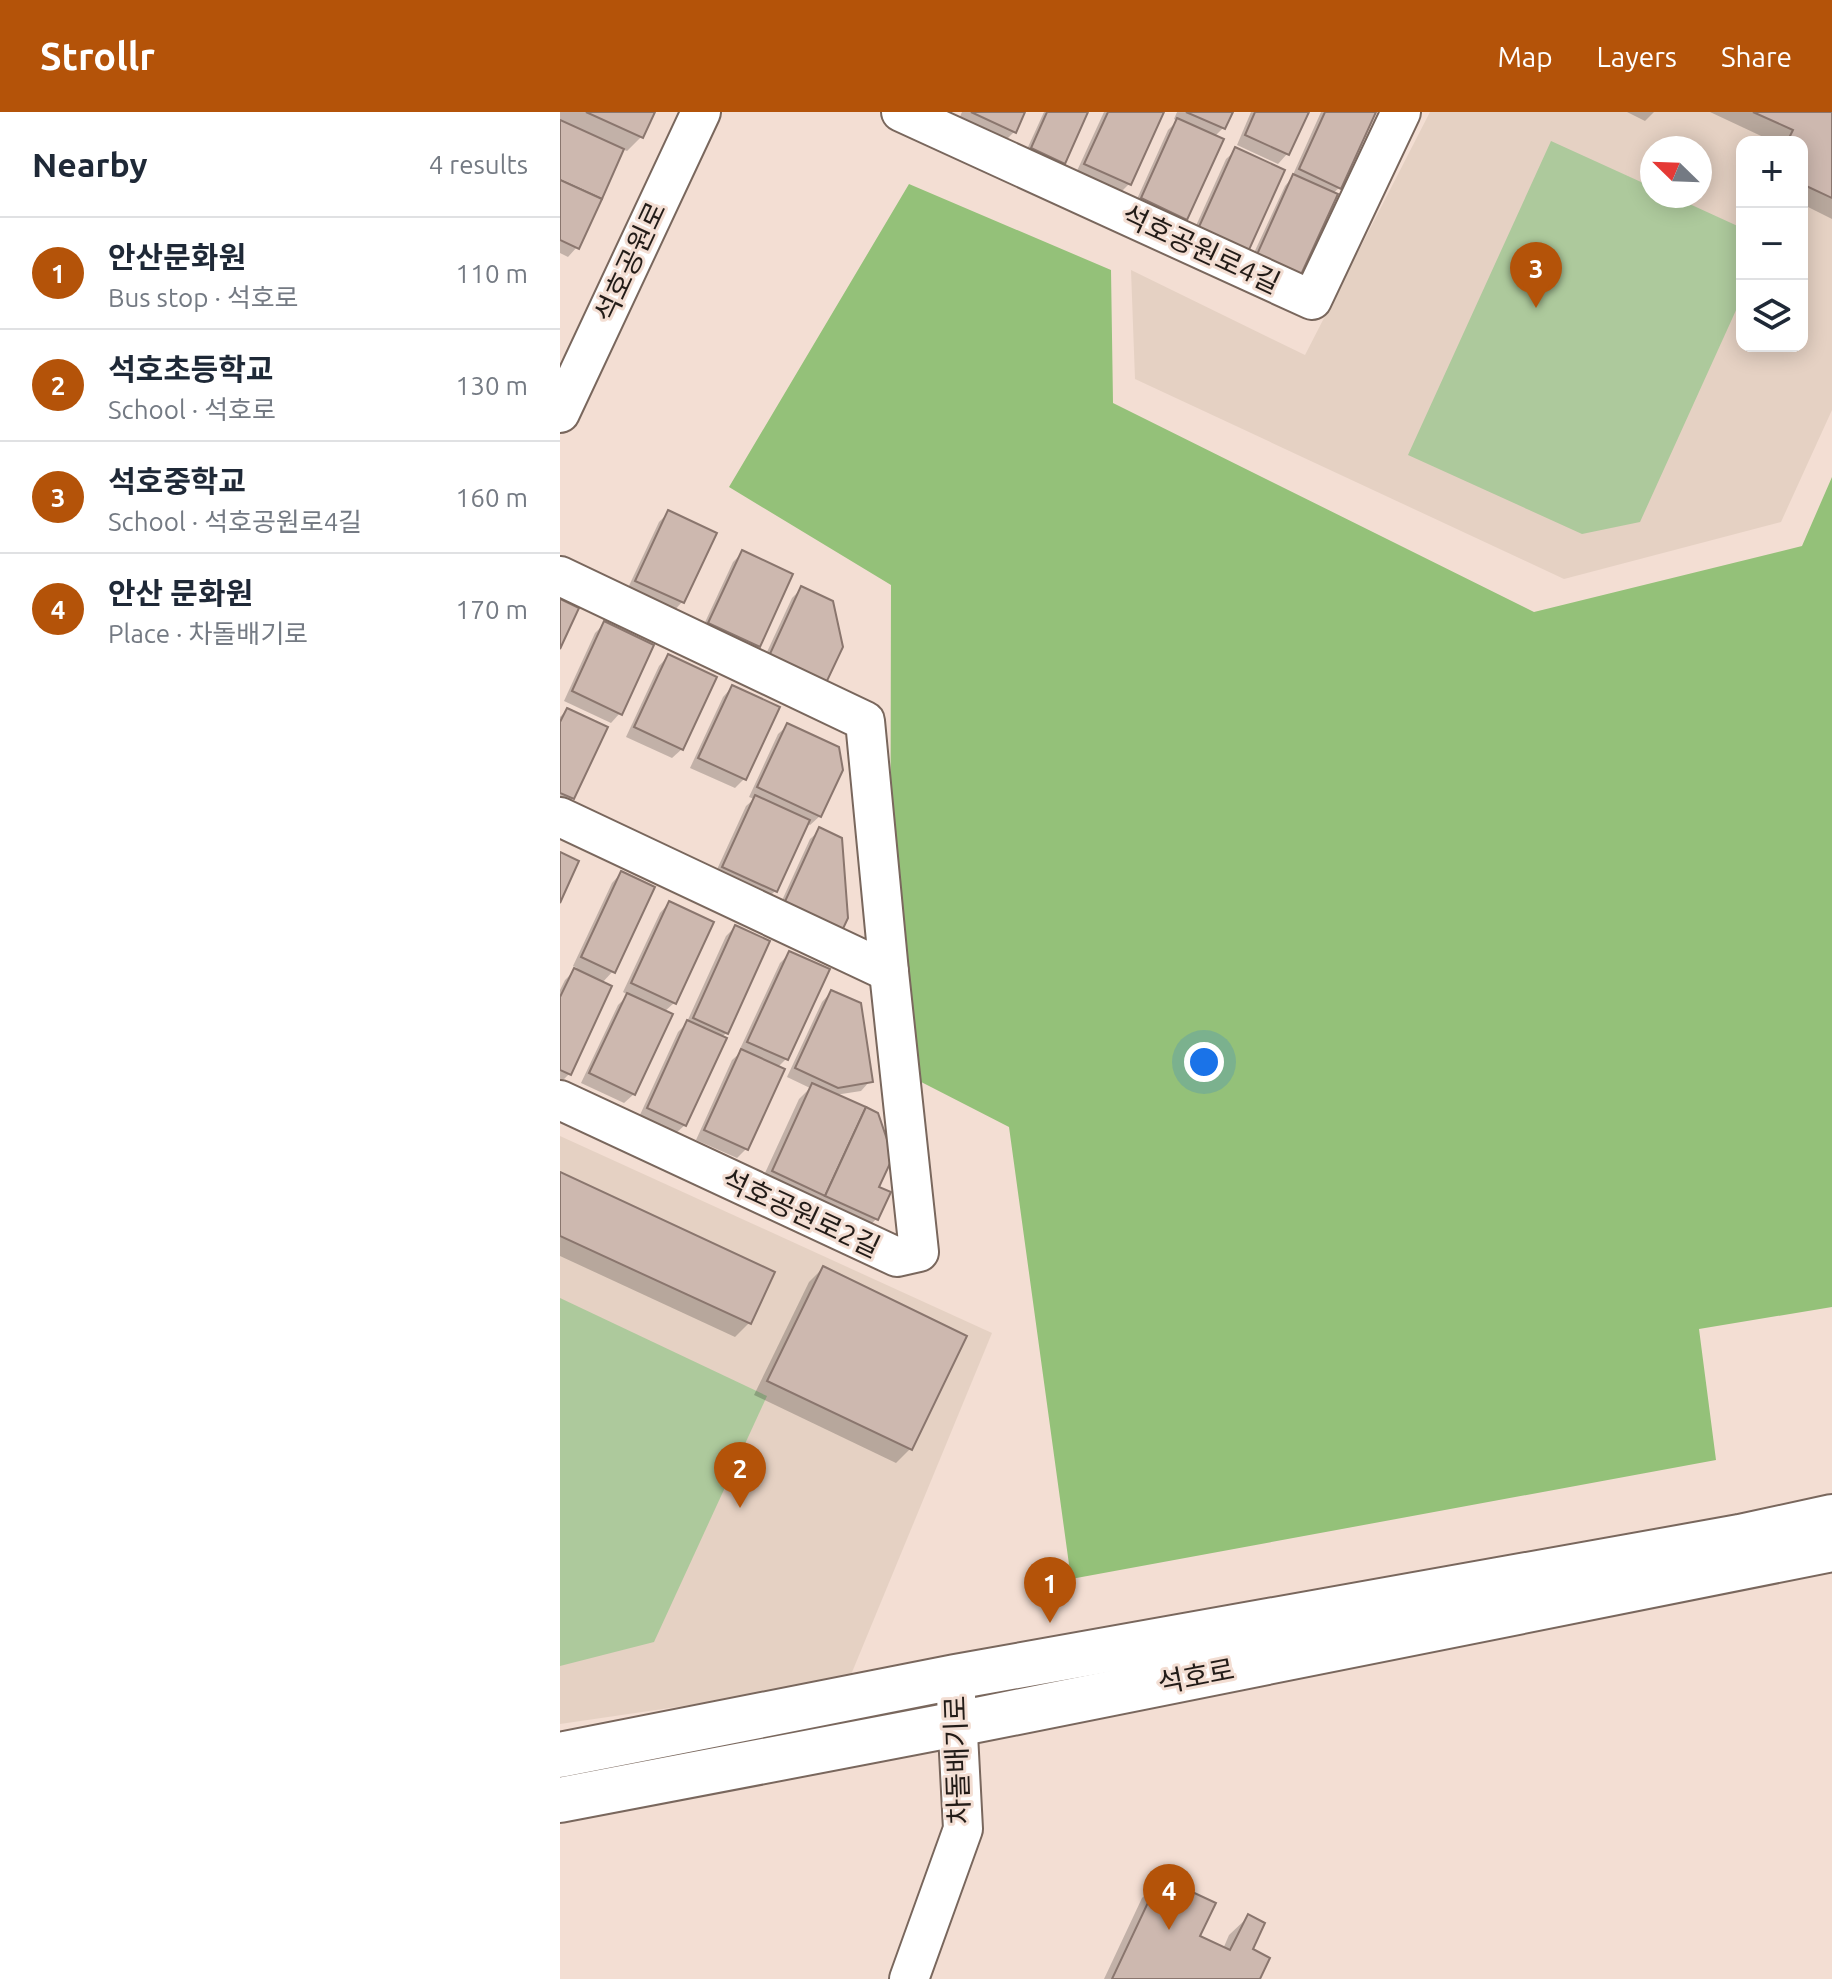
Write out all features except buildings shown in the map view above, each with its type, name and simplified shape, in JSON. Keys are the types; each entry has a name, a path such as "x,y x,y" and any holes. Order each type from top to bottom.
{"main road":[{"name":"석호로","path":"560,1755 955,1677 1740,1537 1832,1517"},
{"name":"석호로","path":"560,1800 1832,1549"}],"street":[{"name":"석호공원로","path":"560,413 701,112"},
{"name":"석호공원로4길","path":"901,112 1312,300 1401,112"},
{"name":"석호공원로2길","path":"560,576 865,721 919,1252 897,1257 560,1100"},
{"path":"560,817 889,972"},
{"name":"차돌배기로","path":"909,1979 963,1829 955,1677"}],"shaded area":[{"path":"1430,112 1832,112 1832,410 1781,522 1564,579 1135,379 1131,270 1305,355"},
{"path":"560,1136 992,1333 848,1682 560,1724"}],"green space":[{"path":"1551,141 1640,182 1640,208 1698,208 1736,225 1736,310 1640,522 1582,534 1408,455"},
{"path":"909,184 1111,270 1113,403 1534,612 1802,546 1832,477 1832,1307 1699,1329 1716,1460 1071,1579 1009,1127 890,1066 891,585 729,487"},
{"path":"560,1298 767,1396 654,1642 560,1666"}],"place":[{"name":"석호중학교","path":"1536,308"},
{"name":"석호초등학교","path":"740,1508"},
{"name":"안산문화원","path":"1050,1623"},
{"name":"안산 문화원","path":"1169,1930"}]}
